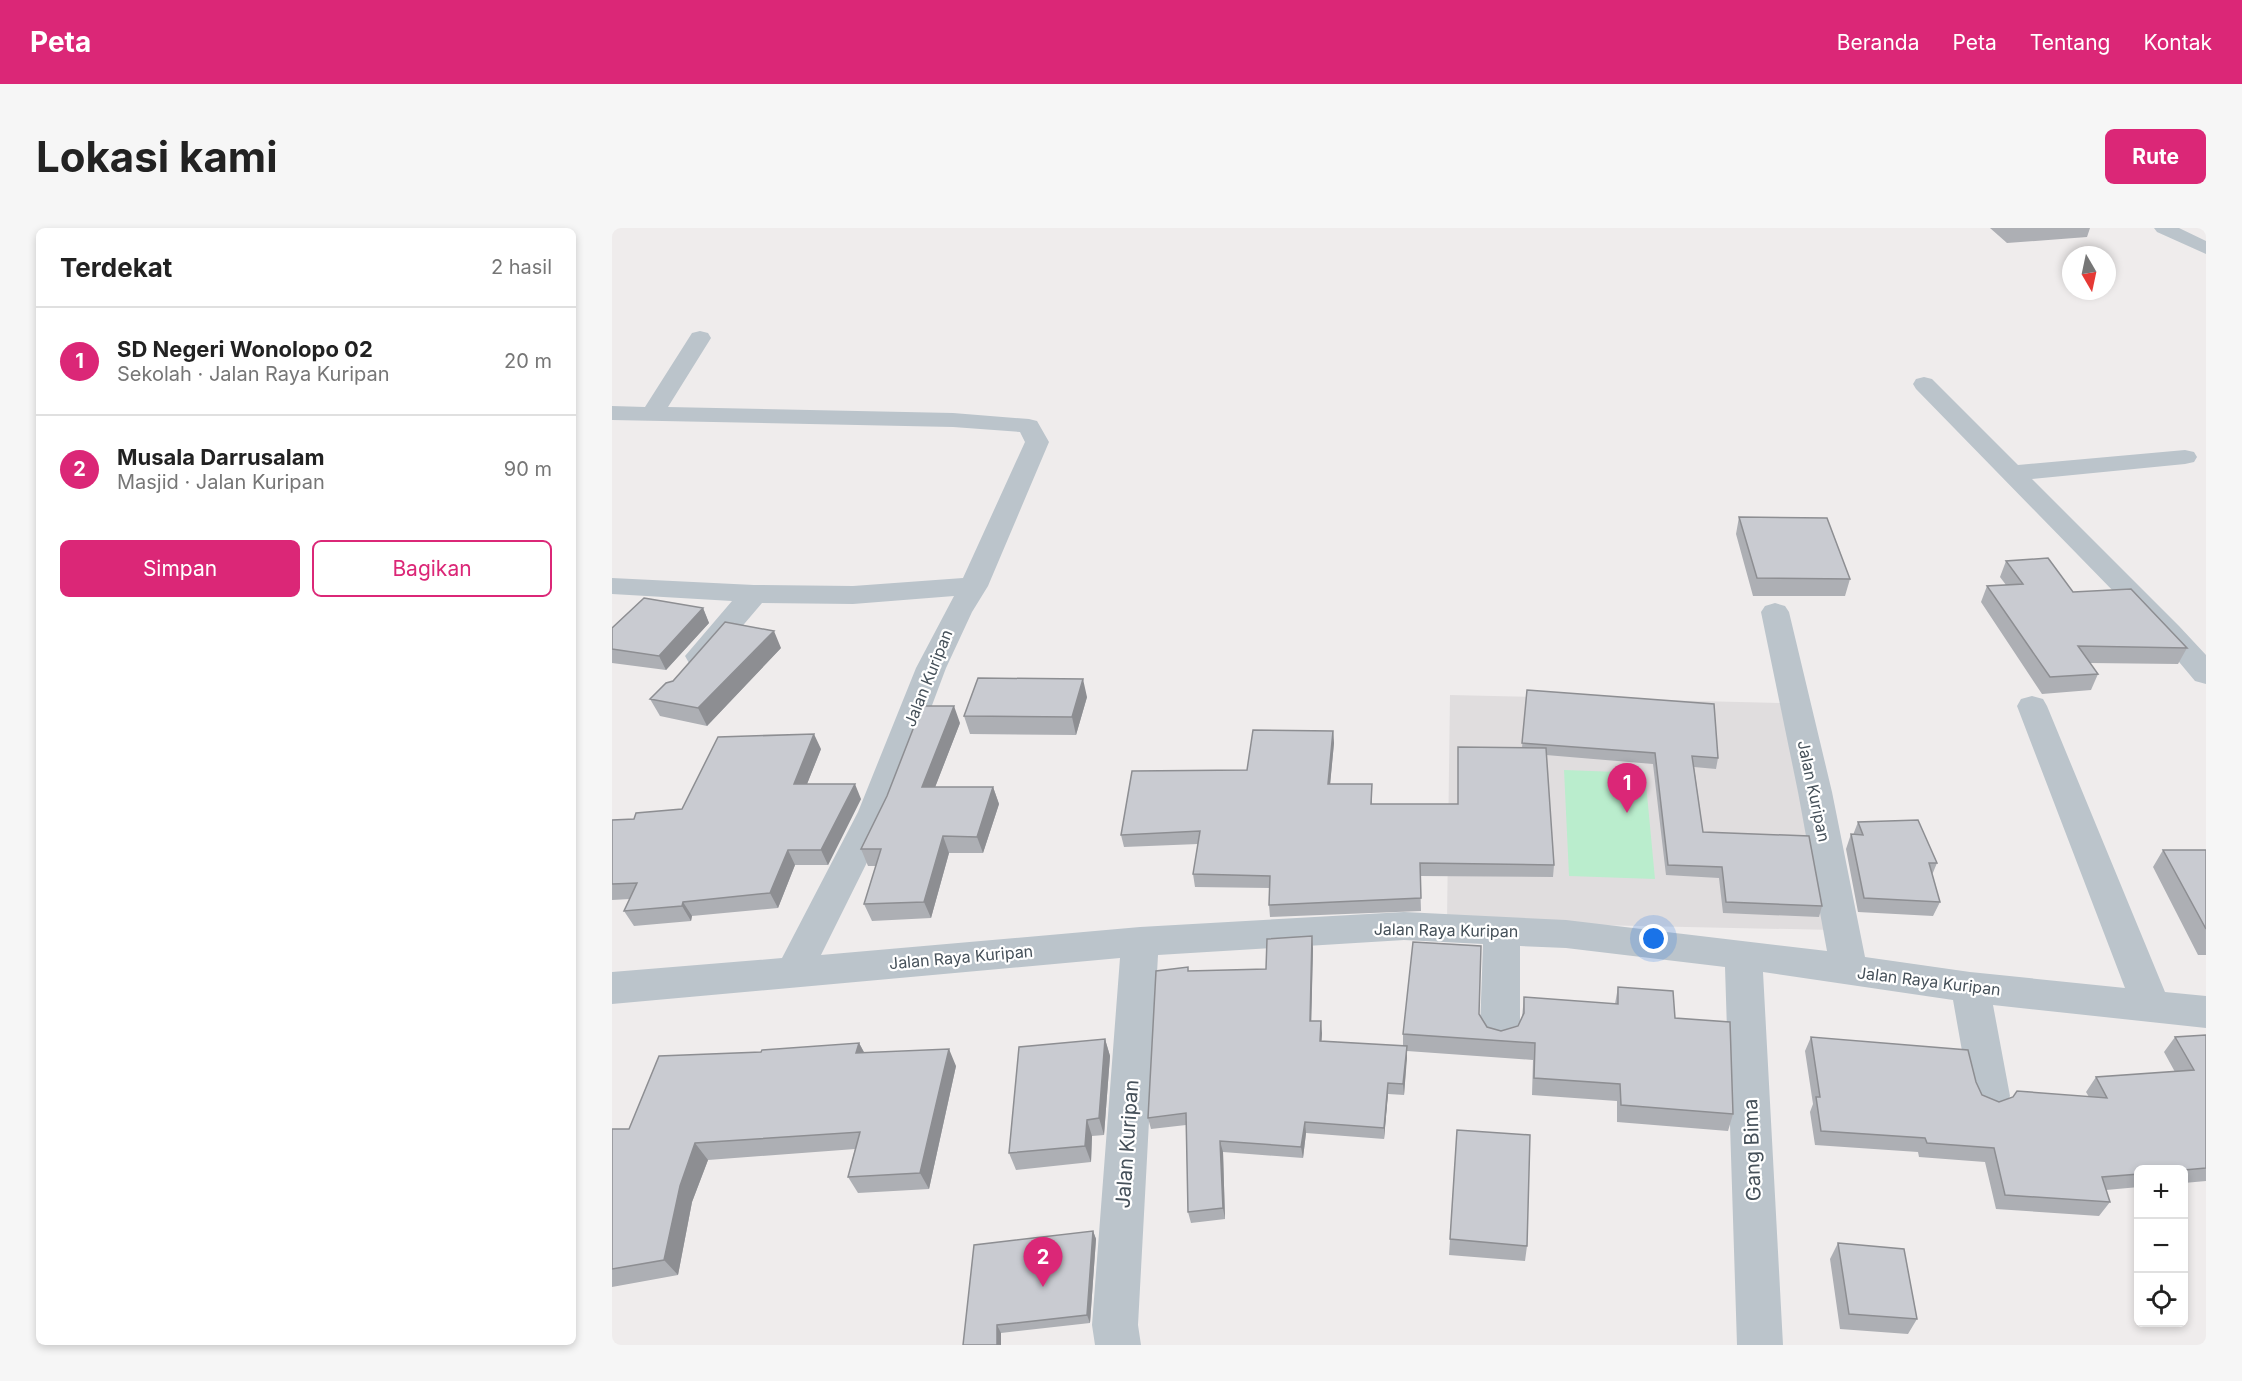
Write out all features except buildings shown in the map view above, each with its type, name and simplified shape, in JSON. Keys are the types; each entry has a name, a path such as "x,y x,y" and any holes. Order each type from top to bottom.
{"street":[{"path":"2164,228 2206,248"},
{"path":"612,413 651,414 700,338"},
{"path":"1924,384 2169,632 2206,674"},
{"name":"Jalan Kuripan","path":"651,414 953,420 1029,426 1037,442 974,586 953,618 938,647 875,811 794,971"},
{"path":"2012,473 2185,457"},
{"path":"612,586 754,594 853,595 974,586"},
{"path":"684,673 754,594"},
{"name":"Jalan Kuripan","path":"1775,612 1815,792 1849,971"},
{"path":"2032,706 2152,1007"},
{"name":"Jalan Raya Kuripan","path":"612,988 1140,942 1404,926 1566,934 1743,954 1970,987 2206,1012"},
{"path":"1500,1030 1502,931"},
{"name":"Jalan Kuripan","path":"1118,1345 1115,1324 1140,942"},
{"name":"Gang Bima","path":"1743,954 1760,1345"},
{"path":"1970,987 1990,1096"}],"shaded area":[{"path":"1450,695 1780,703 1834,930 1447,922"}],"green space":[{"path":"1564,770 1645,773 1655,879 1569,876"}],"place":[{"name":"SD Negeri Wonolopo 02","path":"1627,813"},
{"name":"Musala Darrusalam","path":"1043,1287"}]}
